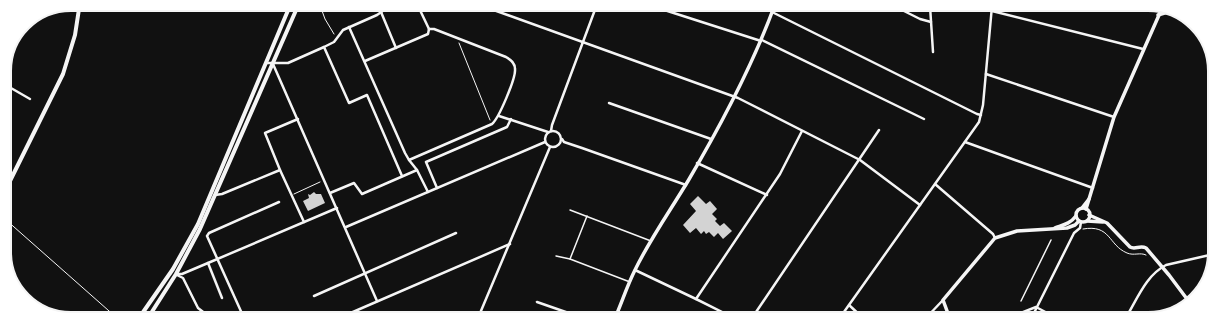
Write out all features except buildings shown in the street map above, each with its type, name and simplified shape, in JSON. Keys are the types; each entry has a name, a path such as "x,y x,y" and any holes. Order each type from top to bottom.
{"main road":[{"path":"11,179 63,74 75,35 79,11"},
{"path":"143,312 173,269 198,224 288,11"},
{"path":"152,312 176,274 200,229 296,11"}],"street":[{"path":"364,62 428,34 429,29 420,11"},
{"path":"496,11 734,97 860,160 920,205"},
{"path":"550,147 545,142 545,136 550,132 595,11"},
{"path":"668,11 762,41 924,119"},
{"path":"904,11 920,19 931,22"},
{"path":"930,11 933,52"},
{"path":"844,312 975,128 981,115 992,11"},
{"path":"996,11 1143,49"},
{"path":"266,63 288,63 334,42 343,30 381,12 396,48"},
{"path":"618,312 635,270 651,241 686,185 734,97 762,41 772,12 981,115"},
{"path":"1086,210 1114,117 1160,12"},
{"path":"1158,16 1165,13"},
{"path":"349,27 404,153 417,170 428,192"},
{"path":"409,160 492,124 499,116 515,74 513,62 506,57 456,36 434,29 429,29"},
{"path":"324,47 349,103 367,95 402,176"},
{"path":"273,64 377,301"},
{"path":"986,74 1114,117"},
{"path":"11,88 30,100"},
{"path":"609,103 711,139"},
{"path":"499,116 550,132 559,132 564,142 686,185"},
{"path":"298,119 265,133 304,222"},
{"path":"437,188 426,162 507,127 511,119"},
{"path":"756,312 879,130"},
{"path":"696,299 767,195 780,174 802,131"},
{"path":"550,147 558,146 562,139"},
{"path":"346,228 545,142"},
{"path":"965,142 1093,188"},
{"path":"481,312 550,147"},
{"path":"698,163 767,195"},
{"path":"215,195 222,194 280,170"},
{"path":"330,193 354,183 362,194 417,170"},
{"path":"935,184 993,234 995,238"},
{"path":"1053,229 1073,221 1078,210 1082,208 1090,196"},
{"path":"241,312 207,236 209,233 280,202"},
{"path":"176,274 182,274 208,264 337,208"},
{"path":"1082,208 1089,214 1107,223 1133,249 1144,247 1186,298"},
{"path":"1087,221 1089,214"},
{"path":"1034,312 1074,234 1080,228 1080,221 1076,216"},
{"path":"932,312 995,238 1017,231 1067,228 1080,221 1107,223"},
{"path":"314,296 456,233"},
{"path":"352,312 510,244"},
{"path":"1129,312 1148,279 1162,267 1208,256"},
{"path":"208,264 222,298"},
{"path":"635,270 722,312"},
{"path":"176,274 183,278 198,308 204,312"},
{"path":"943,300 947,312"},
{"path":"537,302 566,312"},
{"path":"849,305 857,312"},
{"path":"1025,312 1036,308 1045,312"}],"lane":[{"path":"570,210 651,241"},
{"path":"570,260 587,216"},
{"path":"1021,301 1051,240"},
{"path":"556,256 630,282"}],"path":[{"path":"322,11 325,19 337,38"},
{"path":"456,36 492,124"},
{"path":"291,195 325,180"},
{"path":"11,224 110,312"}]}
